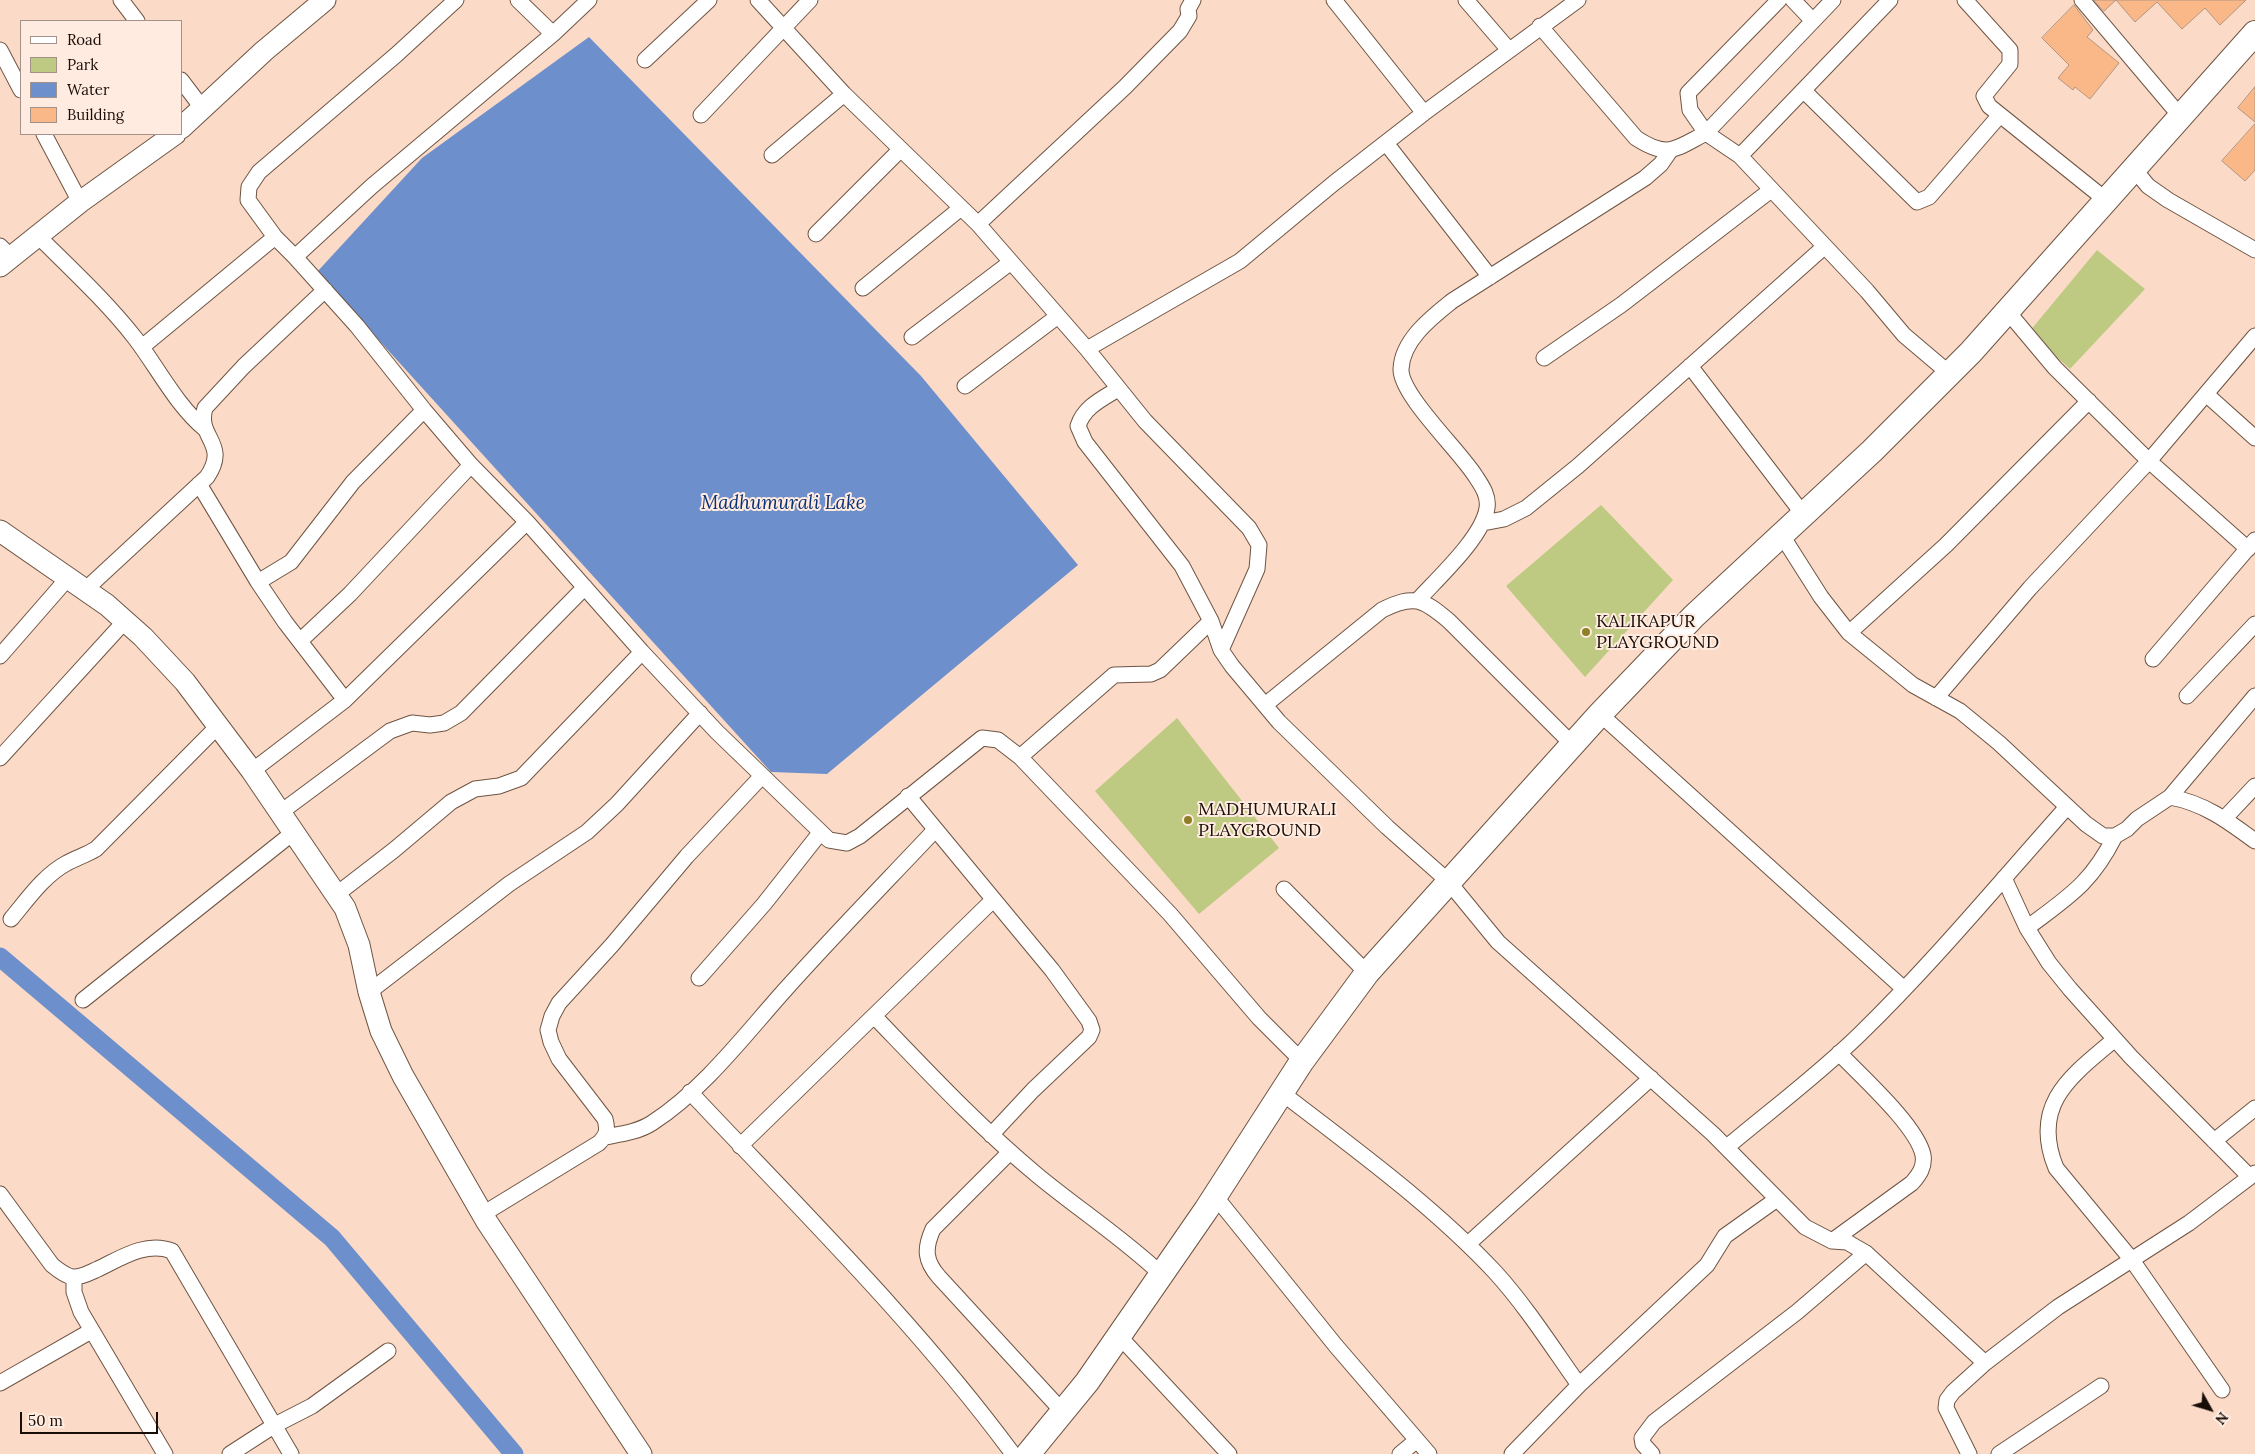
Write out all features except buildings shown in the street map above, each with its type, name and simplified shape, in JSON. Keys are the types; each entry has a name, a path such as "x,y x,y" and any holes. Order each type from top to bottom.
{"main road":[{"path":"1028,1454 1087,1382 1215,1196 1302,1061 1367,974 1448,881 1600,714 1694,616 1872,450 1950,374 2008,312 2255,33"}],"street":[{"path":"121,0 136,20"},
{"path":"182,127 264,51 325,0"},
{"path":"456,0 259,172 249,187 248,200 274,237 325,290 471,464 527,522 642,652 762,777 820,833 829,840 847,843 860,836 982,738 998,740 1020,757 1170,914 1259,1018 1302,1061"},
{"path":"518,0 553,34"},
{"path":"295,257 372,186 553,34 588,0"},
{"path":"645,60 709,0"},
{"path":"758,0 844,94 978,224 1087,349 1145,421 1249,528 1258,545 1256,569 1221,650"},
{"path":"700,115 810,0"},
{"path":"978,224 1125,87 1180,31 1189,16 1188,9 1193,0"},
{"path":"1334,0 1424,113"},
{"path":"1466,0 1509,50"},
{"path":"1087,349 1240,262 1424,113 1540,26 1578,0"},
{"path":"1779,0 1688,93 1690,110 1706,133 1740,156 1867,291 1904,335 1950,374"},
{"path":"1793,0 1813,21"},
{"path":"1417,600 1474,537 1483,523 1488,506 1485,491 1471,468 1416,402 1406,386 1401,370 1405,353 1415,336 1434,315 1490,277 1625,192 1661,164 1670,151 1706,133 1833,0"},
{"path":"1740,156 1890,0"},
{"path":"1965,0 2010,50 2010,64 1984,96 1989,106 2106,200"},
{"path":"2082,0 2181,117"},
{"path":"1540,26 1636,138 1650,148 1670,151"},
{"path":"0,50 20,88"},
{"path":"182,81 203,109"},
{"path":"1804,91 1917,202 1929,197 2000,114"},
{"path":"772,156 844,94"},
{"path":"45,135 80,202"},
{"path":"3,256 37,235 174,135"},
{"path":"1386,143 1490,277"},
{"path":"816,234 900,150"},
{"path":"2134,169 2148,186 2168,200 2255,250"},
{"path":"1544,358 1621,305 1771,190"},
{"path":"863,288 961,208"},
{"path":"37,235 112,312 142,347 185,411 205,429"},
{"path":"142,347 274,237"},
{"path":"1483,523 1504,519 1526,508 1578,466 1824,247"},
{"path":"912,337 1011,262"},
{"path":"0,656 77,584 199,484 215,466 217,453 205,429 202,417 205,408 218,393 325,290"},
{"path":"2008,312 2056,368 2148,461 2251,544 2153,659"},
{"path":"965,386 1058,316"},
{"path":"1936,698 2030,588 2148,461 2255,336"},
{"path":"1690,366 1803,514"},
{"path":"1118,388 1088,408 1081,418 1078,426 1085,442 1182,566 1211,621 1221,650 1279,722 1387,827 1448,881 1498,942 1727,1147 1805,1228 1832,1241 1847,1242 1866,1253 1984,1363"},
{"path":"2206,394 2255,438"},
{"path":"1849,633 1958,533 2089,401"},
{"path":"258,582 291,562 354,482 424,410"},
{"path":"300,641 350,594 471,464"},
{"path":"199,484 258,582 345,700"},
{"path":"252,771 345,700 527,522"},
{"path":"0,530 77,584 125,621 185,682 219,724 281,812 346,908 359,945 369,992 381,1031 403,1076 483,1214 523,1278 641,1454"},
{"path":"1781,534 1820,597 1849,633 1912,685 1960,711 1999,743 2067,807 2103,836 2115,836"},
{"path":"281,812 390,731 412,723 430,724 444,722 461,713 586,588"},
{"path":"1265,705 1382,610 1401,601 1417,600 1432,607 1449,620 1573,745"},
{"path":"0,758 125,621"},
{"path":"1020,757 1114,675 1151,674 1160,670 1174,659 1211,621"},
{"path":"2187,696 2255,624"},
{"path":"336,894 394,850 451,802 475,789 499,786 521,778 642,652"},
{"path":"2027,928 2077,890 2092,874 2115,836 2127,829 2155,805 2170,797 2255,696"},
{"path":"369,992 502,890 587,832 617,804 700,713"},
{"path":"1600,714 1903,988"},
{"path":"11,919 51,875 67,863 84,857 96,849 219,724"},
{"path":"483,1214 599,1143 605,1137 608,1129 605,1119 559,1058 551,1042 548,1030 552,1016 559,1003 612,945 687,856 762,777"},
{"path":"2224,818 2255,786"},
{"path":"908,796 1052,970 1090,1021 1092,1030 1089,1037 1033,1090 991,1135"},
{"path":"2170,797 2190,800 2224,818 2255,841"},
{"path":"1727,1147 1860,1034 2067,807"},
{"path":"605,1137 634,1131 651,1123 690,1092 716,1068 822,949 935,830"},
{"path":"83,1000 294,832"},
{"path":"699,978 764,904 820,833"},
{"path":"1969,1454 1946,1408 1947,1400 1984,1363 2058,1308 2189,1223 2253,1175 2214,1141 2115,1039 2049,963 2027,928 2004,878"},
{"path":"1284,889 1367,974"},
{"path":"740,1146 993,900"},
{"path":"874,1016 965,1112 1038,1176 1130,1245 1162,1275"},
{"path":"2115,1039 2064,1084 2049,1118 2047,1137 2050,1154 2056,1168 2132,1260 2222,1390"},
{"path":"1832,1241 1912,1183 1922,1173 1924,1157 1917,1140 1903,1121 1839,1053"},
{"path":"1468,1244 1651,1078"},
{"path":"690,1092 893,1307 942,1362 1013,1454"},
{"path":"1282,1093 1394,1181 1468,1244 1496,1274 1579,1385"},
{"path":"2214,1141 2255,1108"},
{"path":"1010,1152 933,1229 927,1242 926,1256 930,1266 1063,1412"},
{"path":"0,1194 52,1265 61,1272 74,1277 88,1274 134,1252 161,1247 172,1251 291,1454"},
{"path":"1215,1196 1336,1346 1429,1454"},
{"path":"1512,1454 1579,1385 1707,1265 1725,1236 1777,1198"},
{"path":"1652,1454 1643,1444 1642,1438 1654,1422 1798,1312 1866,1253"},
{"path":"74,1277 74,1292 91,1331 165,1454"},
{"path":"0,1384 91,1331"},
{"path":"1119,1336 1229,1454"},
{"path":"230,1454 275,1425 312,1406 388,1352"},
{"path":"1999,1454 2101,1386"},
{"path":"1400,1454 1417,1440"}],"green space":[{"path":"2097,250 2145,289 2070,369 2029,332"},
{"name":"KALIKAPUR PLAYGROUND","path":"1601,505 1673,580 1585,677 1506,586"},
{"name":"MADHUMURALI PLAYGROUND","path":"1177,718 1279,848 1199,914 1095,791"}],"water":[{"name":"Madhumurali Lake","path":"589,37 921,376 1078,565 827,774 771,772 317,272 422,158"}],"waterway":[{"path":"0,957 332,1238 514,1454"}],"place":[{"name":"KALIKAPUR PLAYGROUND","path":"1586,632"},
{"name":"MADHUMURALI PLAYGROUND","path":"1188,820"}]}
